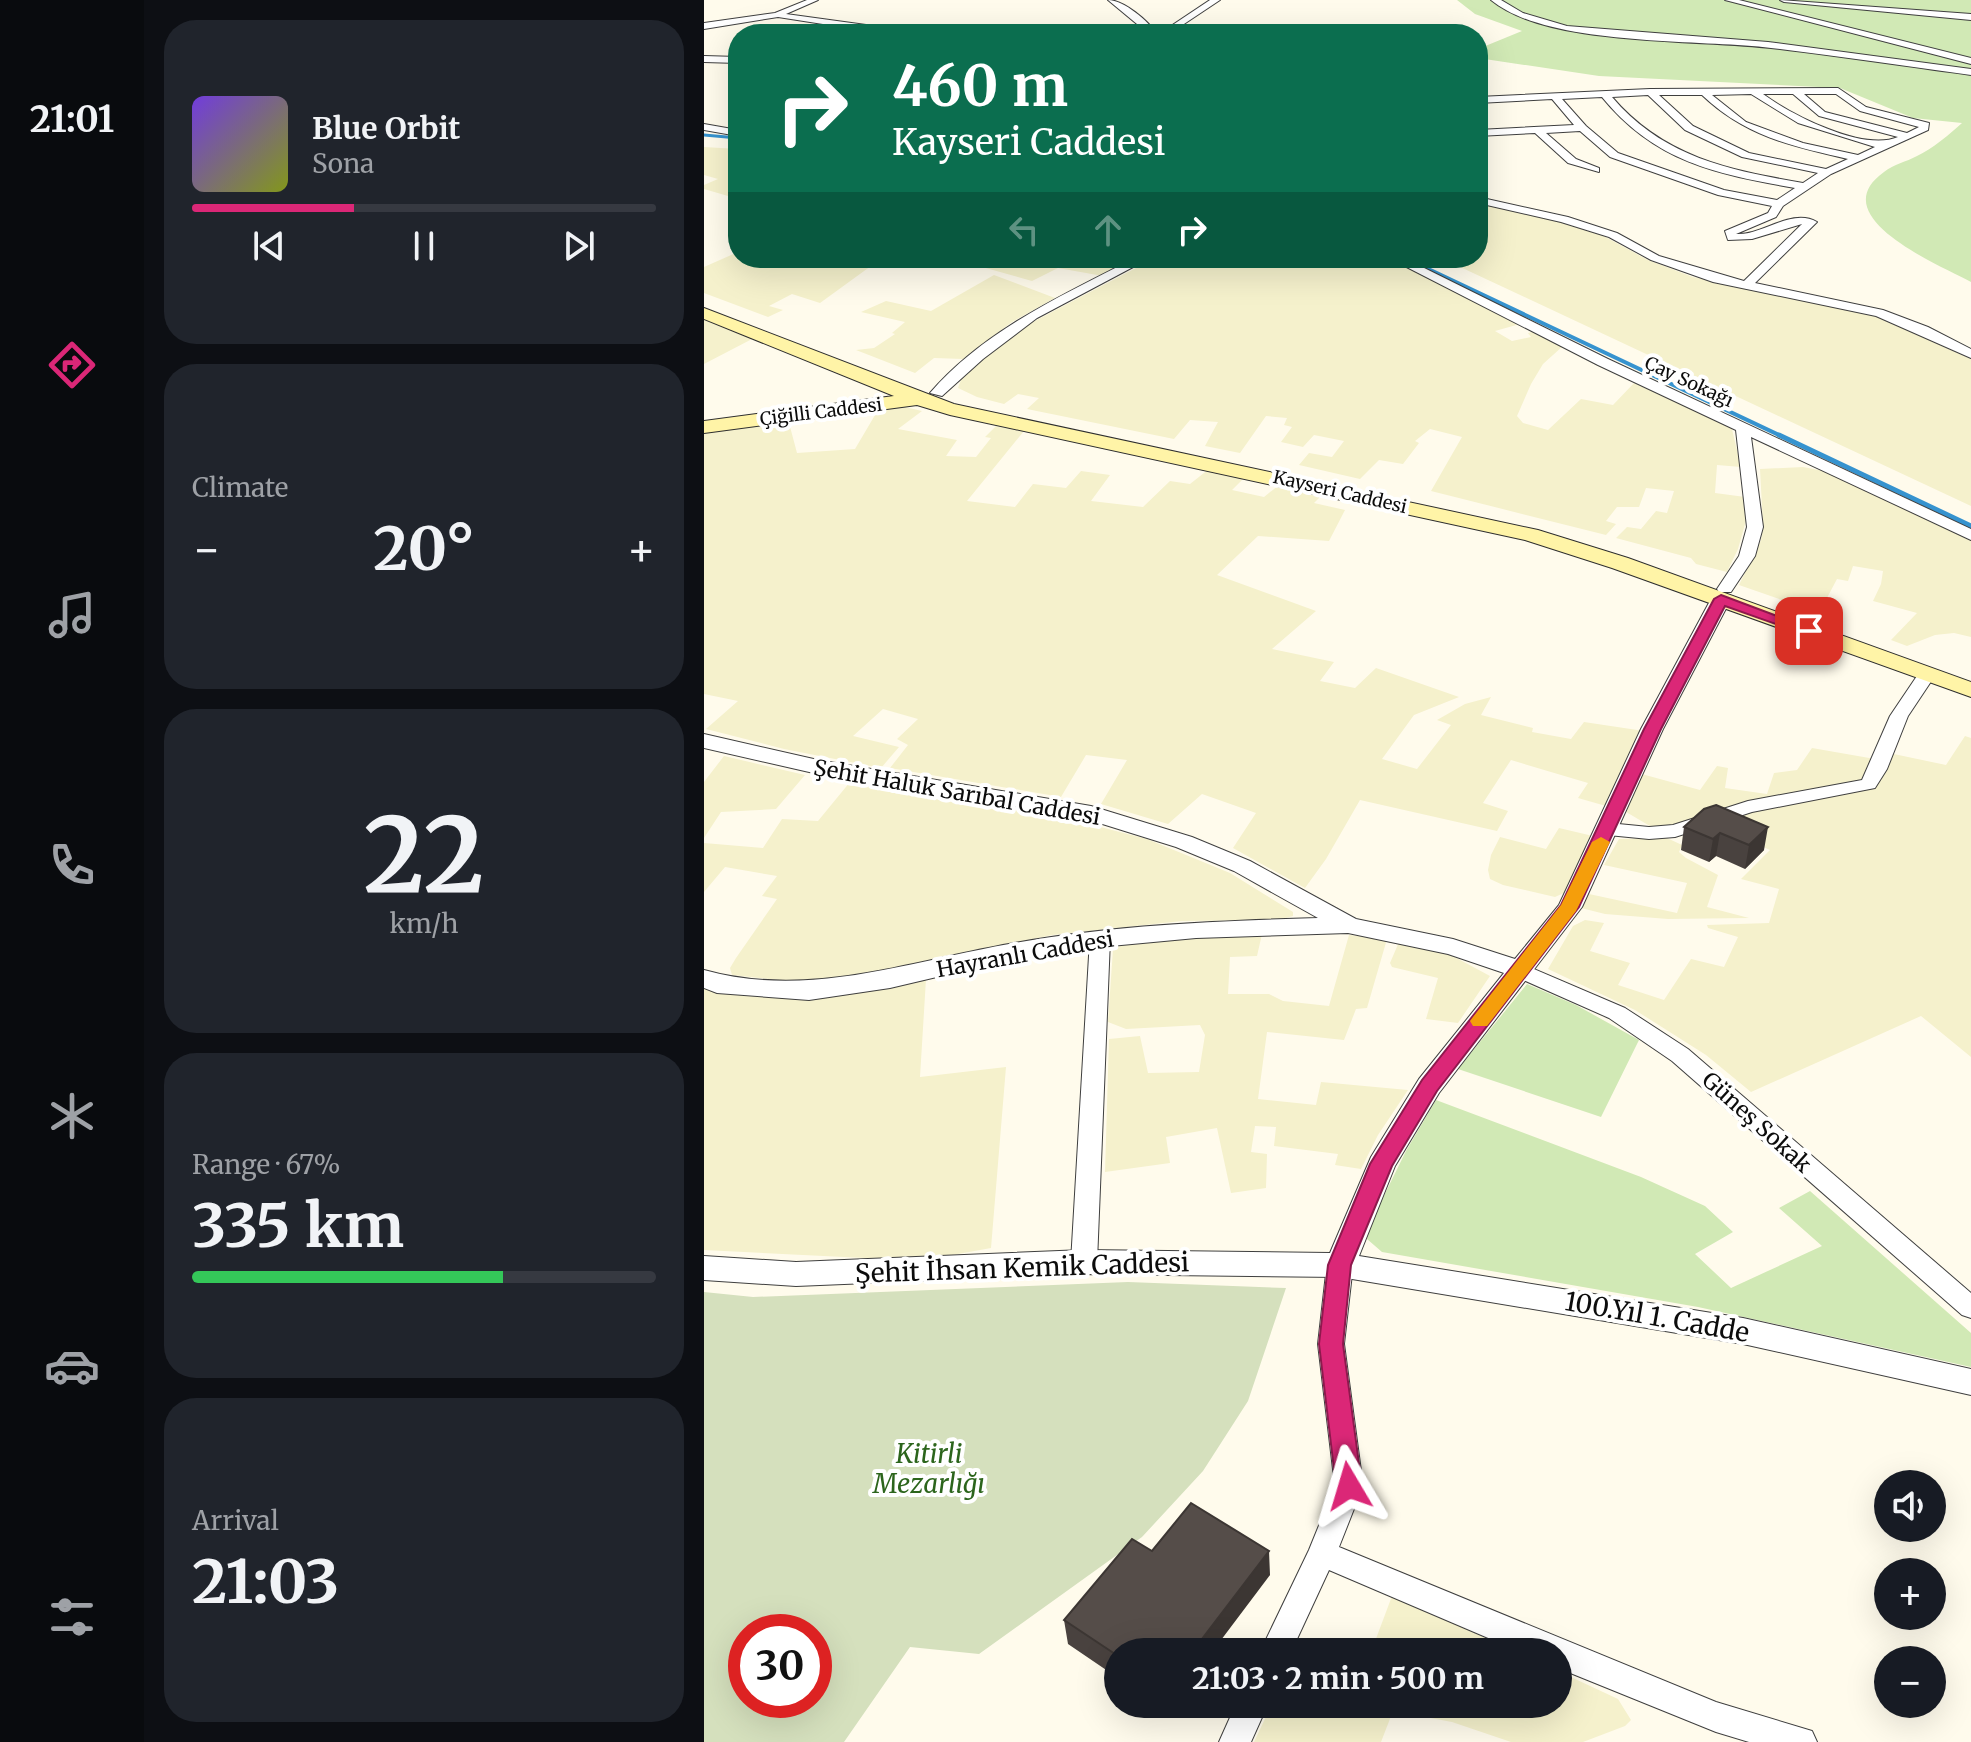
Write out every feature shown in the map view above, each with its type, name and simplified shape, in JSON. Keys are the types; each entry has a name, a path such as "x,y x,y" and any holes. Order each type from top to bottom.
{"main road":[{"name":"Kayseri Caddesi","path":"705,311 928,396 1530,535 1723,594 1971,676"},
{"name":"Çiğilli Caddesi","path":"704,427 928,396"},
{"name":"Kayseri Caddesi","path":"1723,594 1971,690"}],"street":[{"path":"704,26 777,15 814,0"},
{"path":"1112,0 1123,12 1144,24"},
{"path":"1179,24 1216,0"},
{"path":"1495,0 1520,15 1566,29 1768,45 1839,57 1971,72"},
{"path":"1729,0 1971,61"},
{"path":"1784,0 1971,17"},
{"path":"777,15 839,24"},
{"path":"704,59 728,60"},
{"path":"1488,100 1650,92 1756,94 1838,91 1863,109 1927,127 1827,172 1779,204 1772,215 1731,232 1729,237 1741,239 1771,232 1801,219 1811,222 1785,244 1746,286"},
{"path":"1650,92 1689,128 1746,155 1827,172"},
{"path":"1796,92 1822,114 1909,137"},
{"path":"1605,94 1636,129 1680,154 1742,175 1805,187"},
{"path":"1706,94 1743,124 1800,145 1859,158"},
{"path":"1756,94 1780,112 1811,128 1885,147"},
{"path":"1555,97 1582,128 1614,155 1722,193 1779,204"},
{"path":"704,127 728,131"},
{"path":"1488,132 1582,128"},
{"path":"1537,130 1572,161 1595,170"},
{"path":"1488,202 1564,219 1613,235 1655,258 1746,286 1879,313 1924,330 1971,354"},
{"path":"928,396 1033,315 1125,268"},
{"name":"Çay Sokağı","path":"1415,268 1603,362 1971,535"},
{"path":"1282,1638 1322,1553 1349,1486 1331,1344 1340,1265 1381,1164 1421,1099 1570,907 1652,729 1723,594 1747,556 1755,527 1743,427"},
{"path":"1608,829 1649,833 1675,831 1748,807 1868,784 1878,769 1899,716 1927,674"},
{"name":"Şehit Haluk Sarıbal Caddesi","path":"704,741 818,767 1083,811 1184,842 1242,866 1349,925 1453,947 1520,970"},
{"name":"Hayranlı Caddesi","path":"704,979 726,987 809,991 890,979 1009,952 1100,939 1196,930 1349,925"},
{"path":"1084,1262 1100,939"},
{"name":"Güneş Sokak","path":"1520,970 1617,1013 1680,1055 1971,1308"},
{"name":"Şehit İhsan Kemik Caddesi","path":"704,1268 796,1274 1084,1262 1340,1265"},
{"name":"100.Yıl 1. Cadde","path":"1340,1265 1743,1331 1971,1382"},
{"path":"1322,1553 1522,1638"},
{"path":"1572,1659 1716,1717 1801,1742"},
{"path":"1235,1742 1246,1718"}],"shaded area":[{"path":"704,147 728,148 728,196 704,189 704,185 718,179 704,175"},
{"path":"1488,205 1557,220 1600,234 1648,260 1693,277 1873,315 1971,359 1971,506 1462,268 1488,268"},
{"path":"728,256 728,268 868,268 820,303 792,294 769,306 783,310 768,317 704,293 704,267"},
{"path":"986,268 1058,268 1032,281"},
{"path":"1058,268 1118,268 1103,276"},
{"path":"1136,268 1407,268 1520,324 1495,331 1512,341 1531,337 1528,333 1536,331 1563,346 1543,364 1531,384 1517,416 1523,423 1548,430 1581,399 1613,405 1634,383 1731,425 1741,467 1717,465 1715,493 1745,497 1747,517 1738,549 1727,572 1696,564 1691,558 1616,538 1627,527 1641,529 1656,511 1667,513 1674,491 1646,488 1639,507 1617,507 1606,521 1616,524 1606,535 1431,491 1462,437 1430,429 1415,441 1419,443 1403,464 1379,460 1360,479 1299,465 1309,453 1332,457 1344,441 1314,435 1303,447 1281,442 1292,427 1284,425 1287,418 1266,416 1240,453 1205,446 1218,422 1190,420 1174,439 1027,409 1039,398 1018,394 1004,404 958,388 962,377 1029,324"},
{"path":"994,275 1055,298 1012,322 963,359 934,358 915,373 856,350 874,348 895,334 892,333 905,322 861,312 886,301 931,311"},
{"path":"704,318 754,338 704,364"},
{"path":"905,407 922,411 898,429 957,440 946,456 976,457 991,438 985,437 996,426 1024,431 967,501 1015,507 1033,484 1066,488 1081,471 1110,475 1091,501 1143,507 1170,481 1190,484 1209,469 1244,478 1232,490 1264,497 1279,485 1322,495 1314,503 1345,510 1329,541 1258,536 1217,575 1316,611 1272,649 1334,662 1320,681 1355,688 1376,668 1459,697 1414,715 1382,759 1417,769 1451,725 1437,720 1465,704 1491,697 1481,715 1533,728 1532,732 1571,739 1584,722 1644,731 1606,806 1578,798 1588,783 1511,760 1483,803 1508,811 1497,831 1360,800 1326,859 1305,888 1233,848 1256,813 1202,794 1168,824 1101,804 1127,760 1086,755 1061,797 890,768 908,745 897,739 918,719 883,709 853,736 899,747 881,768 784,749 706,729 738,701 704,694 704,431 788,419 797,453 855,449 878,410"},
{"path":"1803,467 1829,472 1971,539 1971,637 1954,633 1935,635 1907,646 1891,640 1917,613 1873,601 1883,571 1853,566 1848,581 1837,579 1819,613 1739,585 1761,540 1760,469"},
{"path":"1965,736 1971,738 1971,1057 1921,1016 1751,1092 1706,1055 1635,1010 1548,969 1573,926 1585,920 1604,923 1590,951 1630,963 1618,985 1664,1000 1691,959 1724,967 1738,937 1708,928 1707,925 1769,923 1779,889 1741,879 1770,850 1714,825 1752,811 1868,789 1889,753 1946,765"},
{"path":"1812,748 1875,759 1864,780 1694,822 1655,829 1621,809 1638,773 1700,790 1717,766 1728,768 1725,788 1767,794 1774,773 1797,770"},
{"path":"724,756 805,775 776,809 721,812 704,838 704,782"},
{"path":"850,782 1054,815 1147,839 1230,873 1293,912 1293,916 1278,920 1182,921 1052,935 909,966 820,980 788,981 732,975 730,968 777,899 762,896 777,876 725,867 704,892 704,843 763,848 782,819 818,821"},
{"path":"1559,828 1593,836 1566,892 1555,897 1490,879 1491,855 1500,837 1546,849"},
{"path":"1667,838 1682,845 1679,852 1686,858 1718,875 1707,907 1749,918 1668,919 1605,914 1581,908 1589,894 1677,913 1687,883 1604,865 1619,839"},
{"path":"1228,934 1262,934 1257,956 1230,957 1228,994 1269,994 1283,1001 1329,1006 1349,935 1387,939 1367,1008 1356,1009 1344,1040 1267,1032 1258,1099 1316,1105 1321,1082 1408,1090 1378,1135 1361,1169 1335,1165 1338,1154 1274,1146 1276,1127 1255,1126 1251,1152 1267,1154 1266,1188 1231,1193 1217,1128 1166,1137 1170,1163 1105,1172 1109,1039 1140,1036 1148,1073 1199,1072 1205,1035 1200,1025 1126,1029 1108,1022 1113,949 1123,944"},
{"path":"1399,942 1449,954 1490,976 1458,1023 1426,1019 1438,978 1392,967 1390,963"},
{"path":"926,979 920,1077 1006,1067 991,1248 936,1258 885,1259 704,1250 704,987 743,995 781,998"},
{"path":"1392,1596 1486,1638 1376,1638"},
{"path":"1572,1678 1618,1699 1631,1720 1625,1726 1583,1742 1511,1742 1431,1718 1572,1718"},
{"path":"1265,1718 1390,1718 1381,1742 1254,1742"}],"green space":[{"path":"1457,0 1971,0 1971,282 1892,238 1876,222 1867,206 1868,189 1884,172 1929,149 1962,123 1913,118 1840,88 1599,76 1488,59 1488,45 1522,31 1475,14"},
{"path":"1527,984 1576,1005 1639,1040 1601,1117 1458,1069"},
{"path":"1436,1100 1641,1177 1705,1206 1733,1232 1695,1254 1731,1288 1822,1246 1779,1208 1810,1191 1971,1333 1971,1367 1698,1307 1382,1252 1367,1239 1368,1228 1406,1151"},
{"name":"Kitirli Mezarlığı","path":"1128,1282 1286,1288 1248,1401 1203,1471 1142,1537 979,1654 910,1647 844,1742 704,1742 704,1292 753,1297"}],"building":[{"path":"1716,805 1768,827 1749,845 1720,833 1713,839 1684,827 1704,809"},
{"path":"1191,1503 1269,1551 1203,1638 1104,1638 1104,1647 1064,1620 1132,1539 1152,1551"}],"waterway":[{"path":"704,135 728,137"},
{"path":"1426,268 1783,437"},
{"path":"1779,435 1971,526"}],"slow traffic":[{"path":"1480,1021 1570,907 1601,842"}],"route":[{"path":"1349,1486 1331,1344 1340,1265 1381,1164 1429,1086 1570,907 1652,729 1721,599 1809,631"}]}
